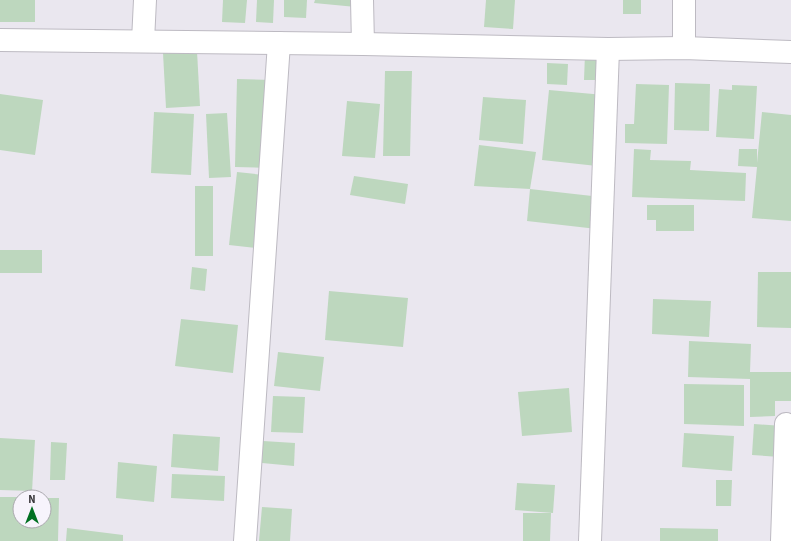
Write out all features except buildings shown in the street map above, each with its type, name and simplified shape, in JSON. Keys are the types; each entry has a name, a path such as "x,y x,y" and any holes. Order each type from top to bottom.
{"street":[{"path":"143,41 145,0"},
{"path":"362,0 363,44"},
{"path":"684,0 684,48"},
{"path":"0,40 363,44 608,49 684,48 791,52"},
{"path":"245,541 279,43"},
{"path":"590,541 608,49"},
{"path":"782,541 786,424"}]}
